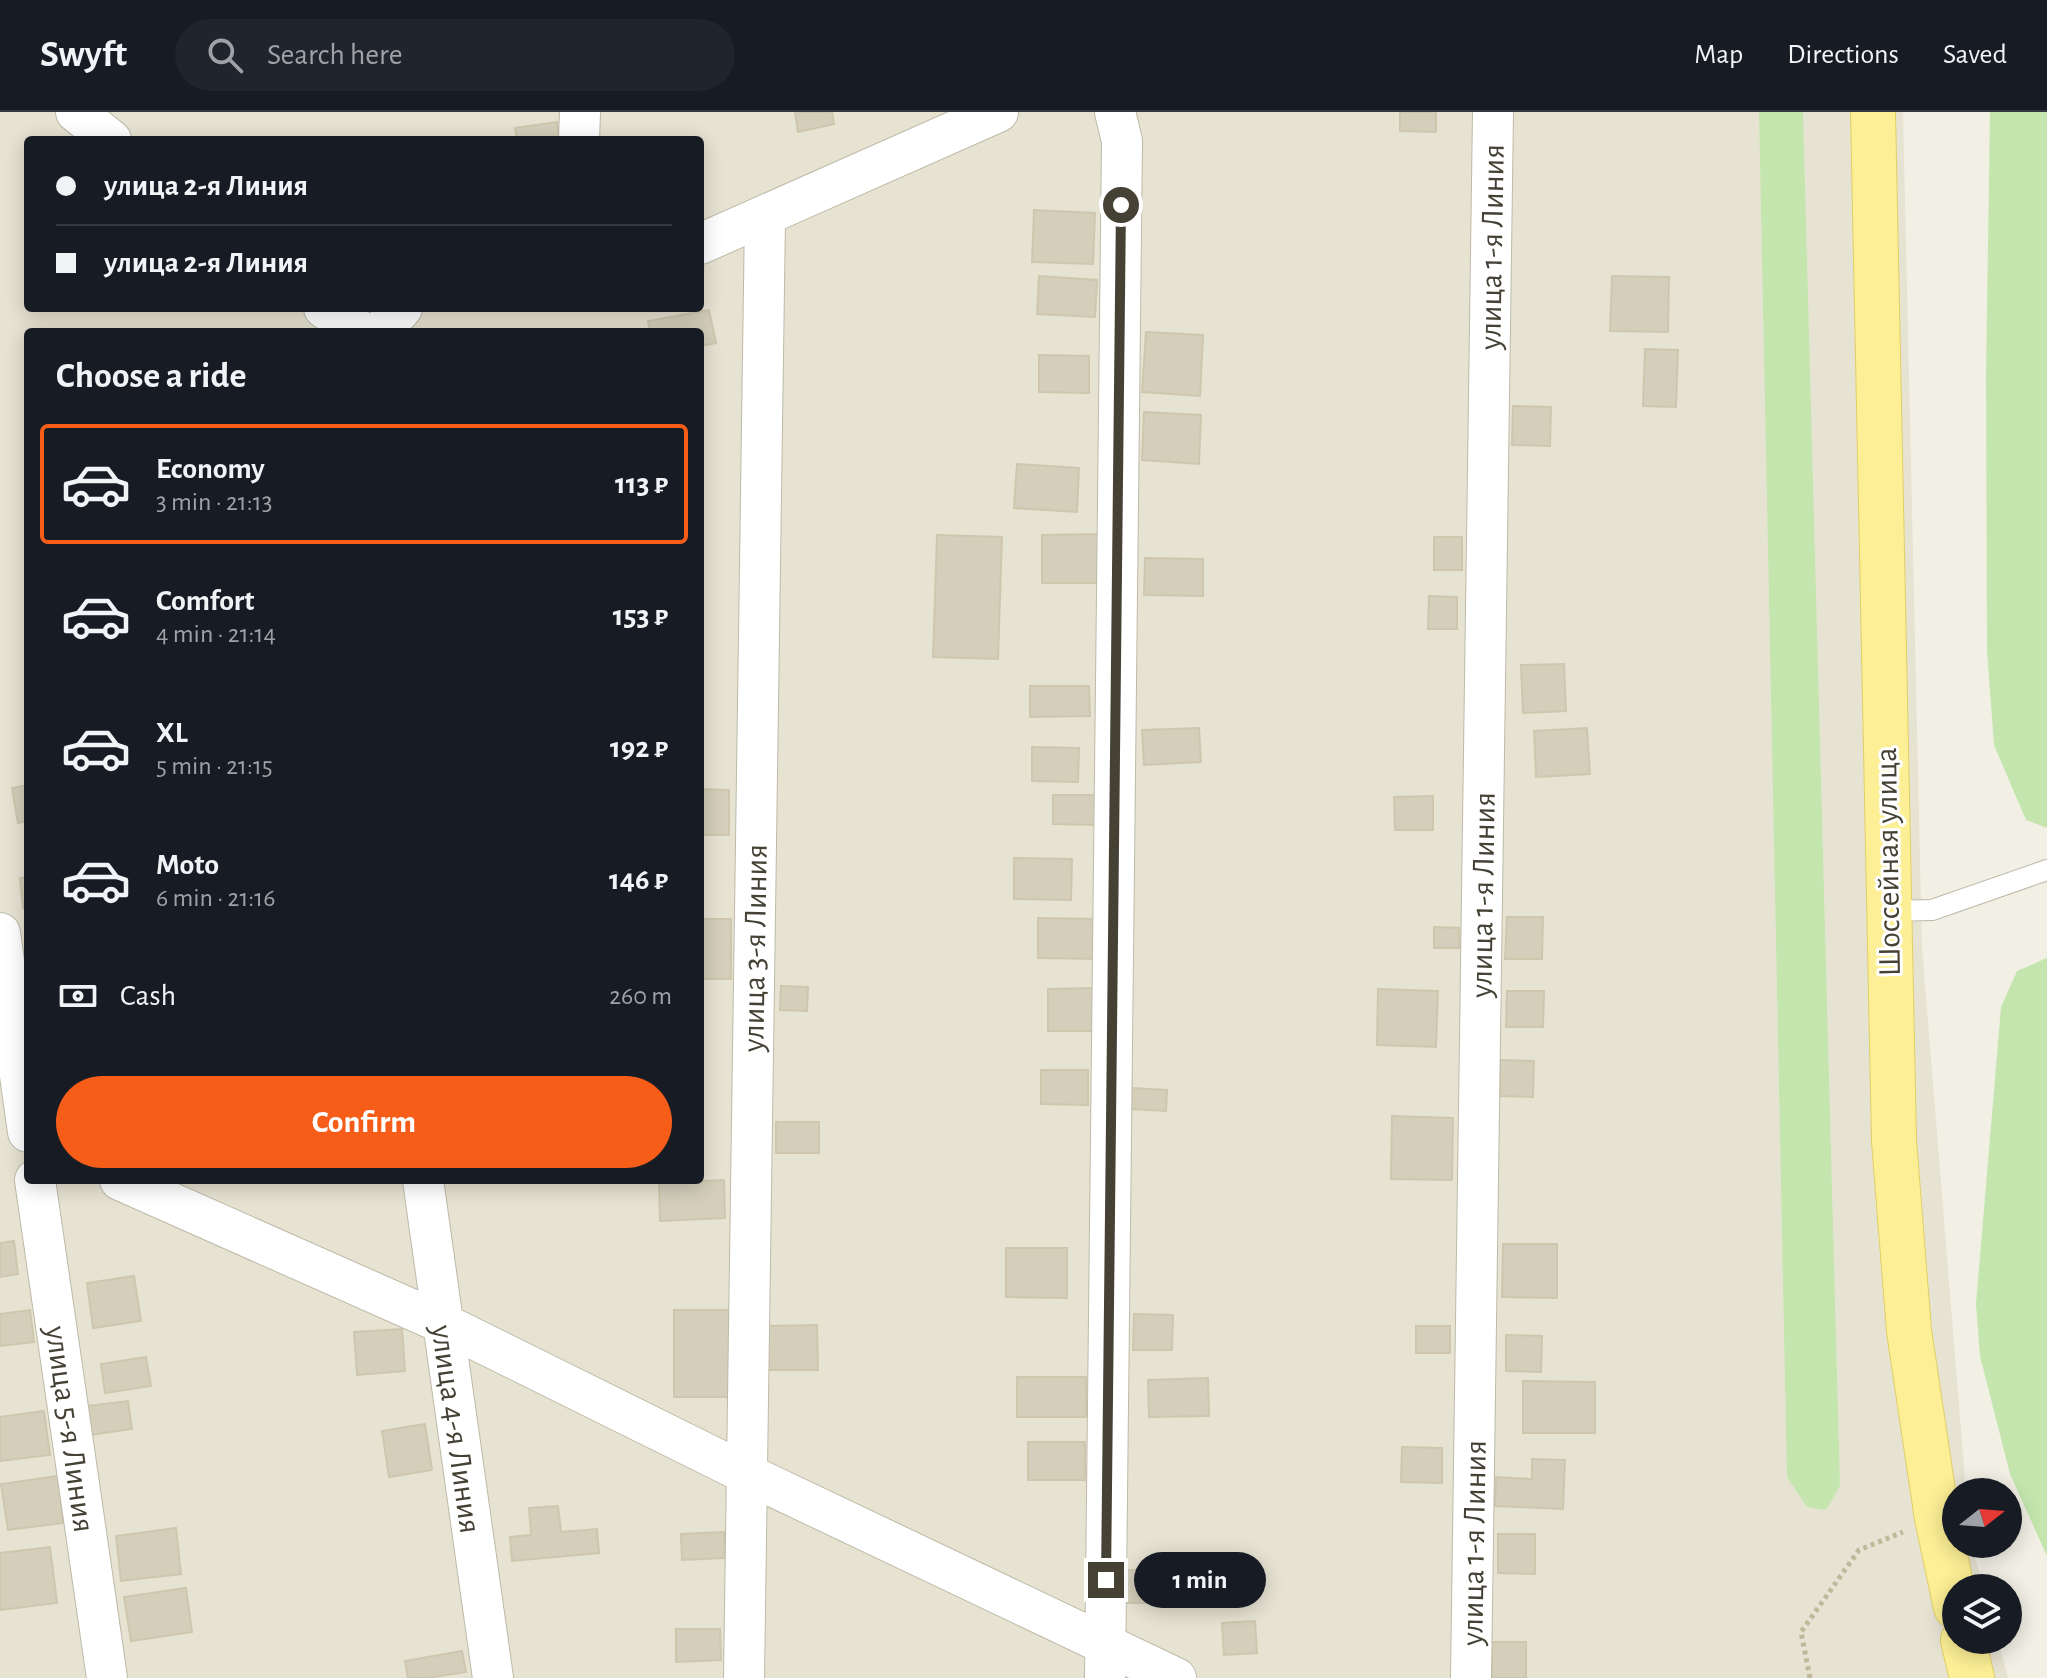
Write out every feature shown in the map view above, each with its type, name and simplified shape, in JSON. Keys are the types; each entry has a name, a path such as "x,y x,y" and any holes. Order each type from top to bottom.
{"main road":[{"name":"Шоссейная улица","path":"1873,112 1894,1141 1908,1315 1937,1518 1949,1574"},
{"path":"1966,1654 1972,1678"}],"street":[{"path":"76,112 106,136"},
{"path":"579,136 580,112"},
{"path":"704,242 998,112"},
{"path":"1105,1661 1122,157 1122,141 1115,112"},
{"name":"улица 1-я Линия","path":"1471,1678 1493,112"},
{"name":"улица 3-я Линия","path":"744,1678 765,217"},
{"path":"330,312 356,328"},
{"path":"383,328 395,312"},
{"path":"0,933 24,1104"},
{"name":"улица 5-я Линия","path":"36,1184 107,1678"},
{"path":"129,1184 442,1323 747,1474 1105,1661 1176,1678"},
{"name":"улица 4-я Линия","path":"424,1184 493,1678"}],"lane":[{"path":"1888,911 1932,910 2047,870"}],"path":[{"path":"1810,1678 1801,1632 1859,1550 1937,1518"}],"shaded area":[{"path":"0,112 1903,112 1922,947 1965,1478 1942,1478 1942,1558 1975,1558 1980,1574 1942,1574 1942,1654 2002,1654 2008,1678 0,1678"}],"green space":[{"path":"1759,112 1803,112 1840,1486 1826,1510 1807,1507 1787,1477"},
{"path":"1990,112 2047,112 2047,828 2026,820 1994,745 1987,651 1986,375"},
{"path":"2047,958 2047,1556 2022,1501 2022,1478 2012,1478 2010,1474 1980,1356 1976,1304 2001,1007 2017,971"}],"building":[{"path":"795,112 832,112 834,124 798,132"},
{"path":"1400,112 1436,112 1436,132 1400,131"},
{"path":"557,122 559,136 516,136 515,128"},
{"path":"1034,210 1095,213 1093,264 1032,262"},
{"path":"1039,276 1097,280 1095,317 1037,314"},
{"path":"1612,276 1669,277 1668,332 1610,331"},
{"path":"709,310 716,343 704,345 704,328 649,328 648,321"},
{"path":"1146,332 1203,335 1200,396 1142,392"},
{"path":"1645,349 1678,350 1676,407 1643,406"},
{"path":"1039,355 1089,356 1089,393 1039,392"},
{"path":"1513,406 1551,407 1550,446 1512,445"},
{"path":"1144,412 1201,415 1199,464 1142,460"},
{"path":"1017,464 1079,468 1077,512 1014,508"},
{"path":"1100,534 1100,583 1042,583 1042,535"},
{"path":"937,535 1002,537 998,659 933,657"},
{"path":"1434,537 1462,537 1462,570 1434,570"},
{"path":"1145,558 1203,559 1203,596 1144,595"},
{"path":"1429,596 1457,597 1457,629 1428,629"},
{"path":"1564,664 1566,711 1523,713 1521,665"},
{"path":"1030,686 1089,686 1090,716 1030,717"},
{"path":"1199,728 1201,762 1144,765 1142,730"},
{"path":"1587,728 1590,774 1536,777 1534,731"},
{"path":"1032,747 1079,748 1078,782 1032,781"},
{"path":"24,786 24,822 18,823 12,788"},
{"path":"704,789 729,790 729,835 704,835"},
{"path":"1053,795 1098,795 1098,825 1053,824"},
{"path":"1433,796 1433,830 1395,830 1394,797"},
{"path":"1014,858 1072,859 1071,900 1014,899"},
{"path":"20,878 24,878 24,908 23,908"},
{"path":"1507,917 1543,917 1542,959 1505,959"},
{"path":"1038,918 1098,919 1098,959 1038,958"},
{"path":"704,919 731,919 731,979 704,979"},
{"path":"1434,927 1459,928 1459,948 1434,948"},
{"path":"781,986 808,987 807,1011 780,1010"},
{"path":"1093,988 1093,1031 1048,1031 1048,989"},
{"path":"1378,989 1438,991 1436,1047 1377,1045"},
{"path":"1507,991 1544,991 1543,1027 1506,1027"},
{"path":"1500,1060 1534,1061 1533,1097 1500,1096"},
{"path":"1041,1070 1088,1070 1088,1105 1041,1104"},
{"path":"1131,1088 1167,1090 1166,1111 1130,1109"},
{"path":"1392,1116 1453,1118 1452,1180 1391,1179"},
{"path":"776,1122 819,1122 819,1153 776,1153"},
{"path":"724,1180 725,1218 660,1221 659,1184 704,1184 704,1181"},
{"path":"14,1241 18,1274 0,1277 0,1243"},
{"path":"1503,1244 1557,1244 1557,1298 1502,1297"},
{"path":"1006,1248 1067,1248 1067,1298 1006,1297"},
{"path":"134,1276 141,1321 93,1328 87,1283"},
{"path":"30,1310 34,1342 0,1346 0,1314"},
{"path":"674,1310 734,1310 734,1397 674,1397"},
{"path":"1134,1314 1173,1315 1172,1350 1133,1350"},
{"path":"817,1325 818,1370 768,1370 768,1326"},
{"path":"1416,1326 1450,1326 1450,1353 1416,1353"},
{"path":"402,1329 405,1371 357,1375 354,1332"},
{"path":"1506,1335 1542,1336 1541,1372 1506,1371"},
{"path":"146,1357 151,1386 105,1393 101,1364"},
{"path":"1017,1377 1086,1377 1086,1417 1017,1417"},
{"path":"1208,1378 1209,1416 1149,1417 1148,1380"},
{"path":"1523,1381 1595,1382 1595,1433 1523,1433"},
{"path":"128,1401 132,1429 90,1435 86,1406"},
{"path":"44,1411 50,1455 0,1461 0,1417"},
{"path":"425,1424 432,1470 389,1477 382,1431"},
{"path":"1028,1442 1085,1442 1085,1480 1028,1480"},
{"path":"1402,1447 1442,1448 1442,1483 1401,1482"},
{"path":"1532,1459 1565,1460 1563,1509 1495,1506 1496,1477 1532,1479"},
{"path":"58,1476 63,1523 8,1530 1,1484"},
{"path":"558,1506 561,1532 597,1529 599,1553 512,1561 510,1537 531,1535 529,1508"},
{"path":"176,1528 181,1574 121,1581 116,1536"},
{"path":"724,1532 725,1558 682,1560 681,1534"},
{"path":"1498,1534 1535,1534 1535,1574 1498,1573"},
{"path":"50,1547 57,1603 0,1610 0,1553"},
{"path":"1121,1570 1177,1570 1177,1603 1121,1603"},
{"path":"186,1588 192,1632 131,1641 124,1597"},
{"path":"1255,1621 1257,1653 1224,1655 1222,1623"},
{"path":"676,1629 720,1629 721,1660 676,1662"},
{"path":"1492,1642 1526,1642 1526,1678 1492,1678"},
{"path":"462,1651 466,1672 408,1678 405,1661"}],"route":[{"path":"1106,1580 1121,205"}]}
